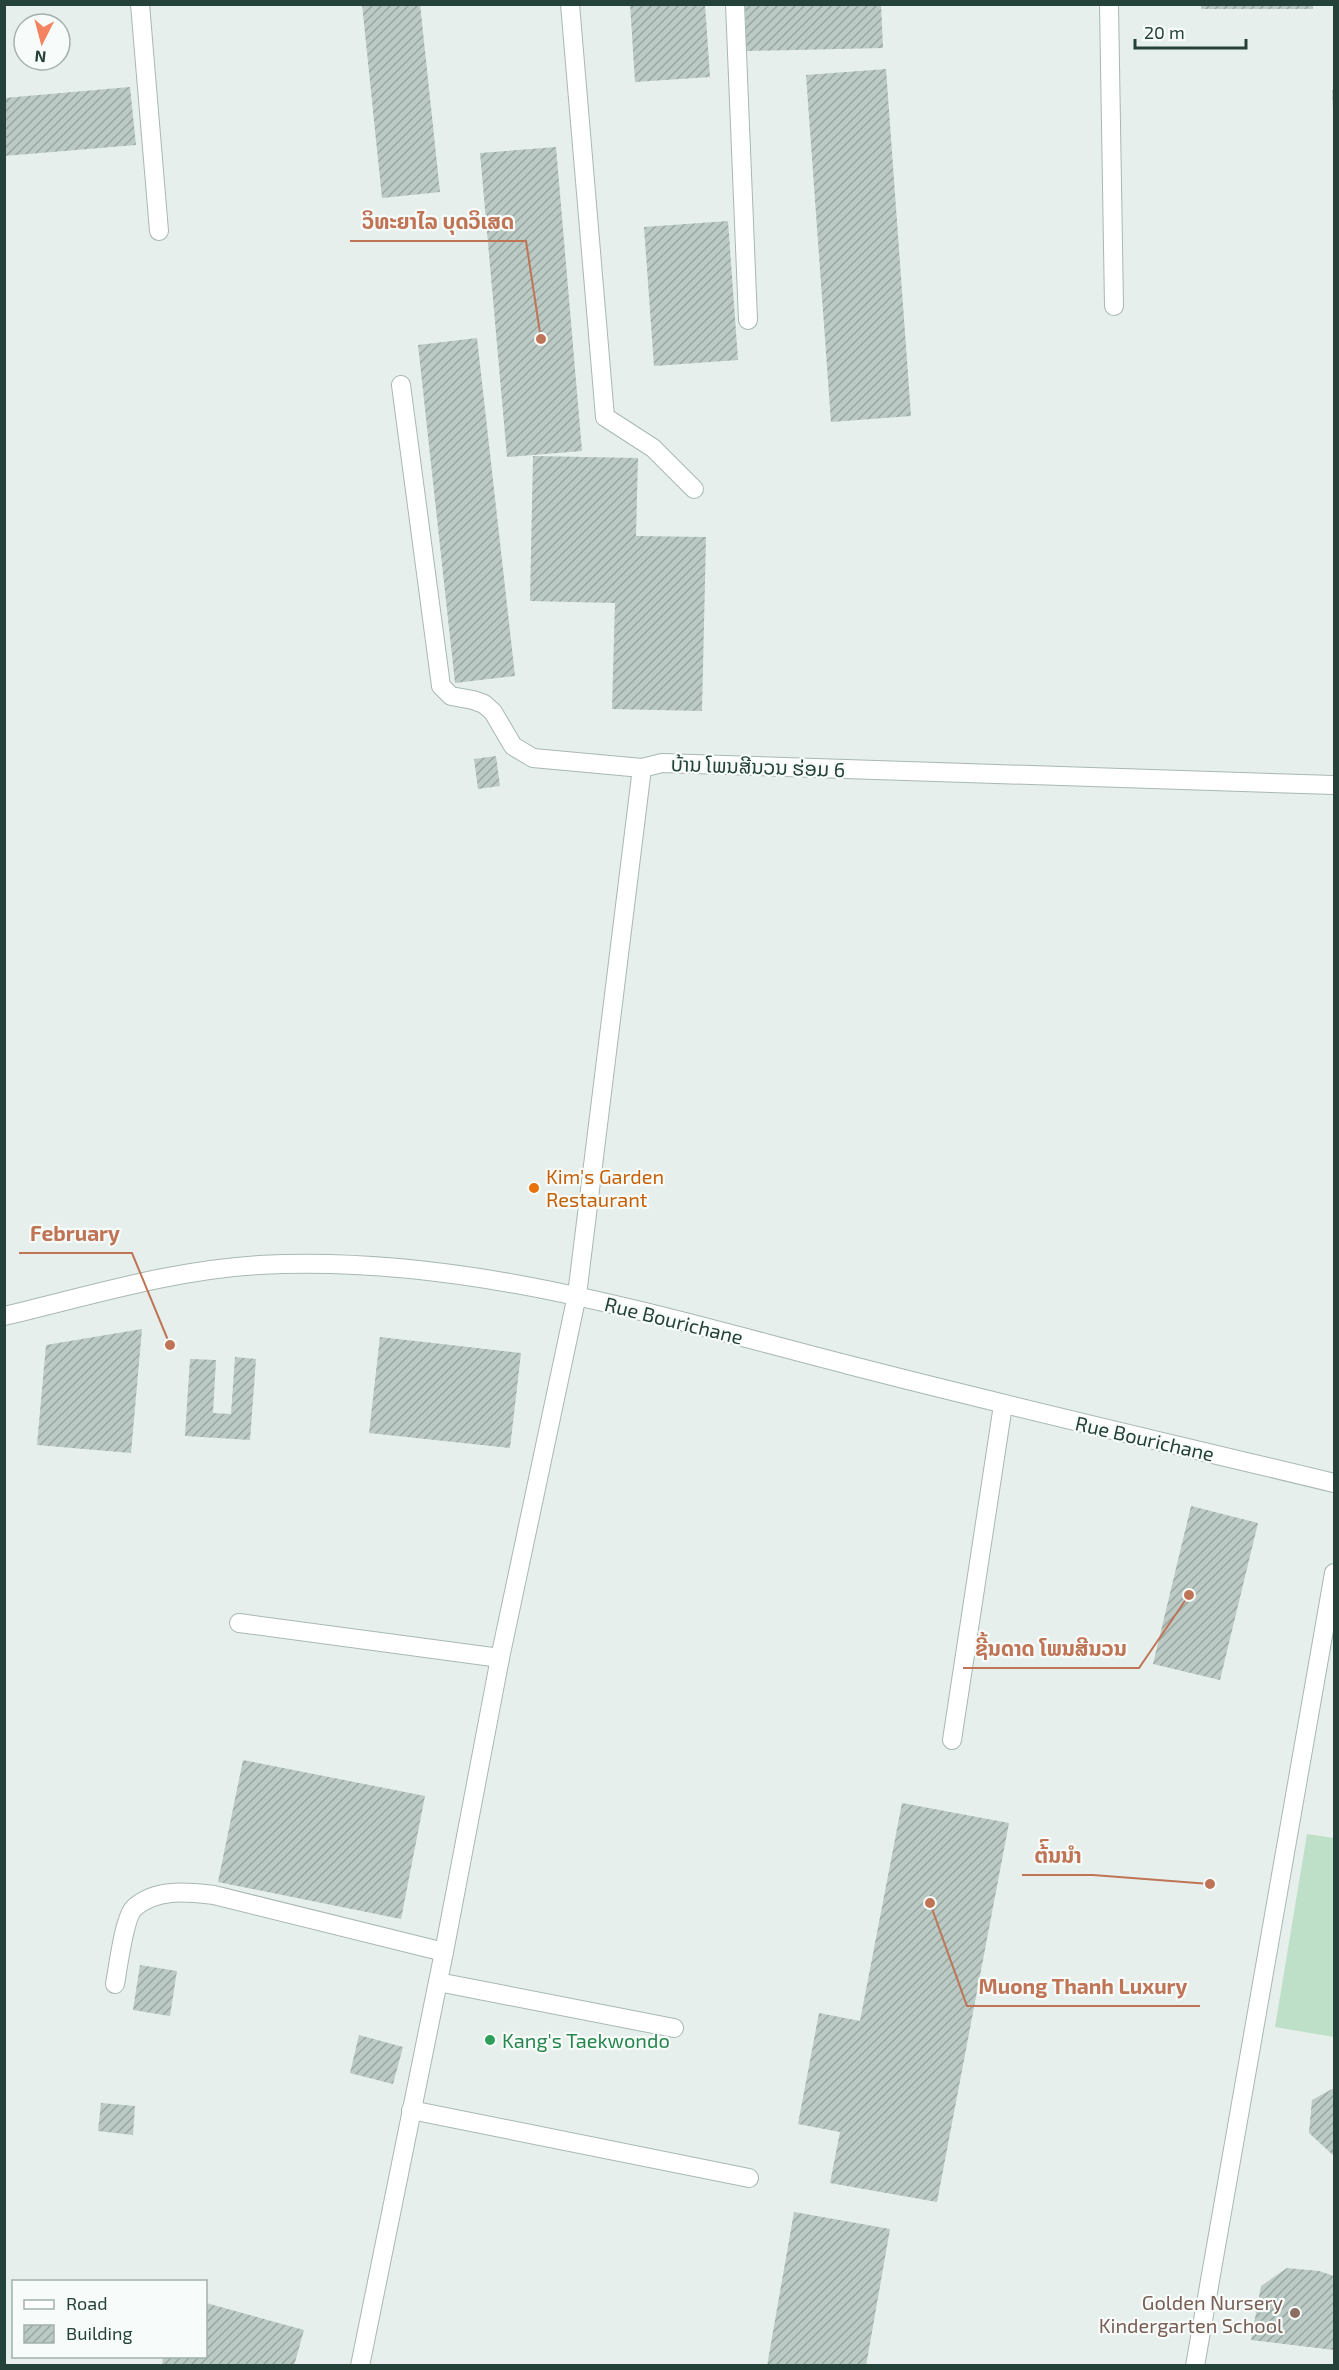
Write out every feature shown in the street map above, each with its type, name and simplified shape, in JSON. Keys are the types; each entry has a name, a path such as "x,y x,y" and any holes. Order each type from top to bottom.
{"street":[{"path":"140,4 159,231"},
{"path":"570,4 605,417 653,448 694,489"},
{"path":"735,4 748,320"},
{"path":"1109,4 1114,306"},
{"path":"401,385 441,686 451,696 484,704 493,712 513,746 533,758 642,768"},
{"name":"ບ້ານ ໂພນສີນວນ ຮ່ອມ 6","path":"360,2366 444,1952 500,1658 578,1295 642,768 662,763 1335,785"},
{"name":"Rue Bourichane","path":"4,1316 184,1273 260,1265 417,1268 505,1280 578,1295 1003,1405 1335,1483"},
{"path":"952,1740 1003,1405"},
{"path":"1195,2366 1335,1572"},
{"path":"239,1623 500,1658"},
{"path":"115,1984 125,1930 133,1909 159,1894 190,1892 214,1895 444,1952"},
{"path":"438,1982 674,2028"},
{"path":"411,2110 749,2178"}],"green space":[{"path":"1307,1834 1334,1838 1334,2037 1275,2027"}],"building":[{"path":"362,4 420,4 440,192 382,198"},
{"path":"630,4 705,4 710,77 635,82"},
{"path":"745,4 881,4 883,48 746,51"},
{"path":"1201,4 1313,4 1313,9 1201,9"},
{"path":"886,69 911,416 831,422 806,75"},
{"path":"130,87 136,145 4,156 4,98"},
{"path":"1332,90 1334,90 1334,112 1333,112"},
{"path":"556,147 582,451 507,457 480,153"},
{"path":"728,221 738,360 654,366 644,227"},
{"path":"477,338 515,676 455,683 418,345"},
{"path":"533,456 638,458 636,536 706,537 702,711 612,709 615,603 530,601"},
{"path":"496,756 500,786 478,789 474,759"},
{"path":"142,1329 131,1453 37,1445 46,1345"},
{"path":"380,1337 521,1353 510,1448 369,1433"},
{"path":"235,1357 256,1359 250,1440 185,1436 190,1359 216,1360 213,1413 231,1414"},
{"path":"1191,1506 1258,1523 1220,1680 1153,1664"},
{"path":"243,1760 425,1796 401,1919 218,1882"},
{"path":"902,1803 1009,1823 937,2202 830,2183 840,2132 798,2124 819,2013 860,2021"},
{"path":"140,1965 177,1971 170,2016 133,2010"},
{"path":"359,2035 403,2047 393,2084 350,2073"},
{"path":"1334,2088 1334,2156 1309,2133 1312,2100"},
{"path":"101,2103 135,2106 133,2135 98,2131"},
{"path":"794,2212 890,2229 866,2366 767,2366"},
{"name":"Golden Nursery Kindergarten School","path":"1287,2268 1319,2271 1334,2276 1334,2350 1251,2340 1261,2286"},
{"path":"207,2303 304,2330 294,2366 162,2366 163,2358 207,2358"}],"place":[{"name":"ວິທະຍາໄລ ບຸດວິເສດ","path":"541,339"},
{"name":"Kim's Garden Restaurant","path":"534,1188"},
{"name":"February","path":"170,1345"},
{"name":"ຊີ້ນດາດ ໂພນສີນວນ","path":"1189,1595"},
{"name":"ຕ້ົນນໍາ","path":"1210,1884"},
{"name":"Muong Thanh Luxury","path":"930,1903"},
{"name":"Kang's Taekwondo","path":"490,2040"},
{"name":"Golden Nursery Kindergarten School","path":"1295,2313"}]}
